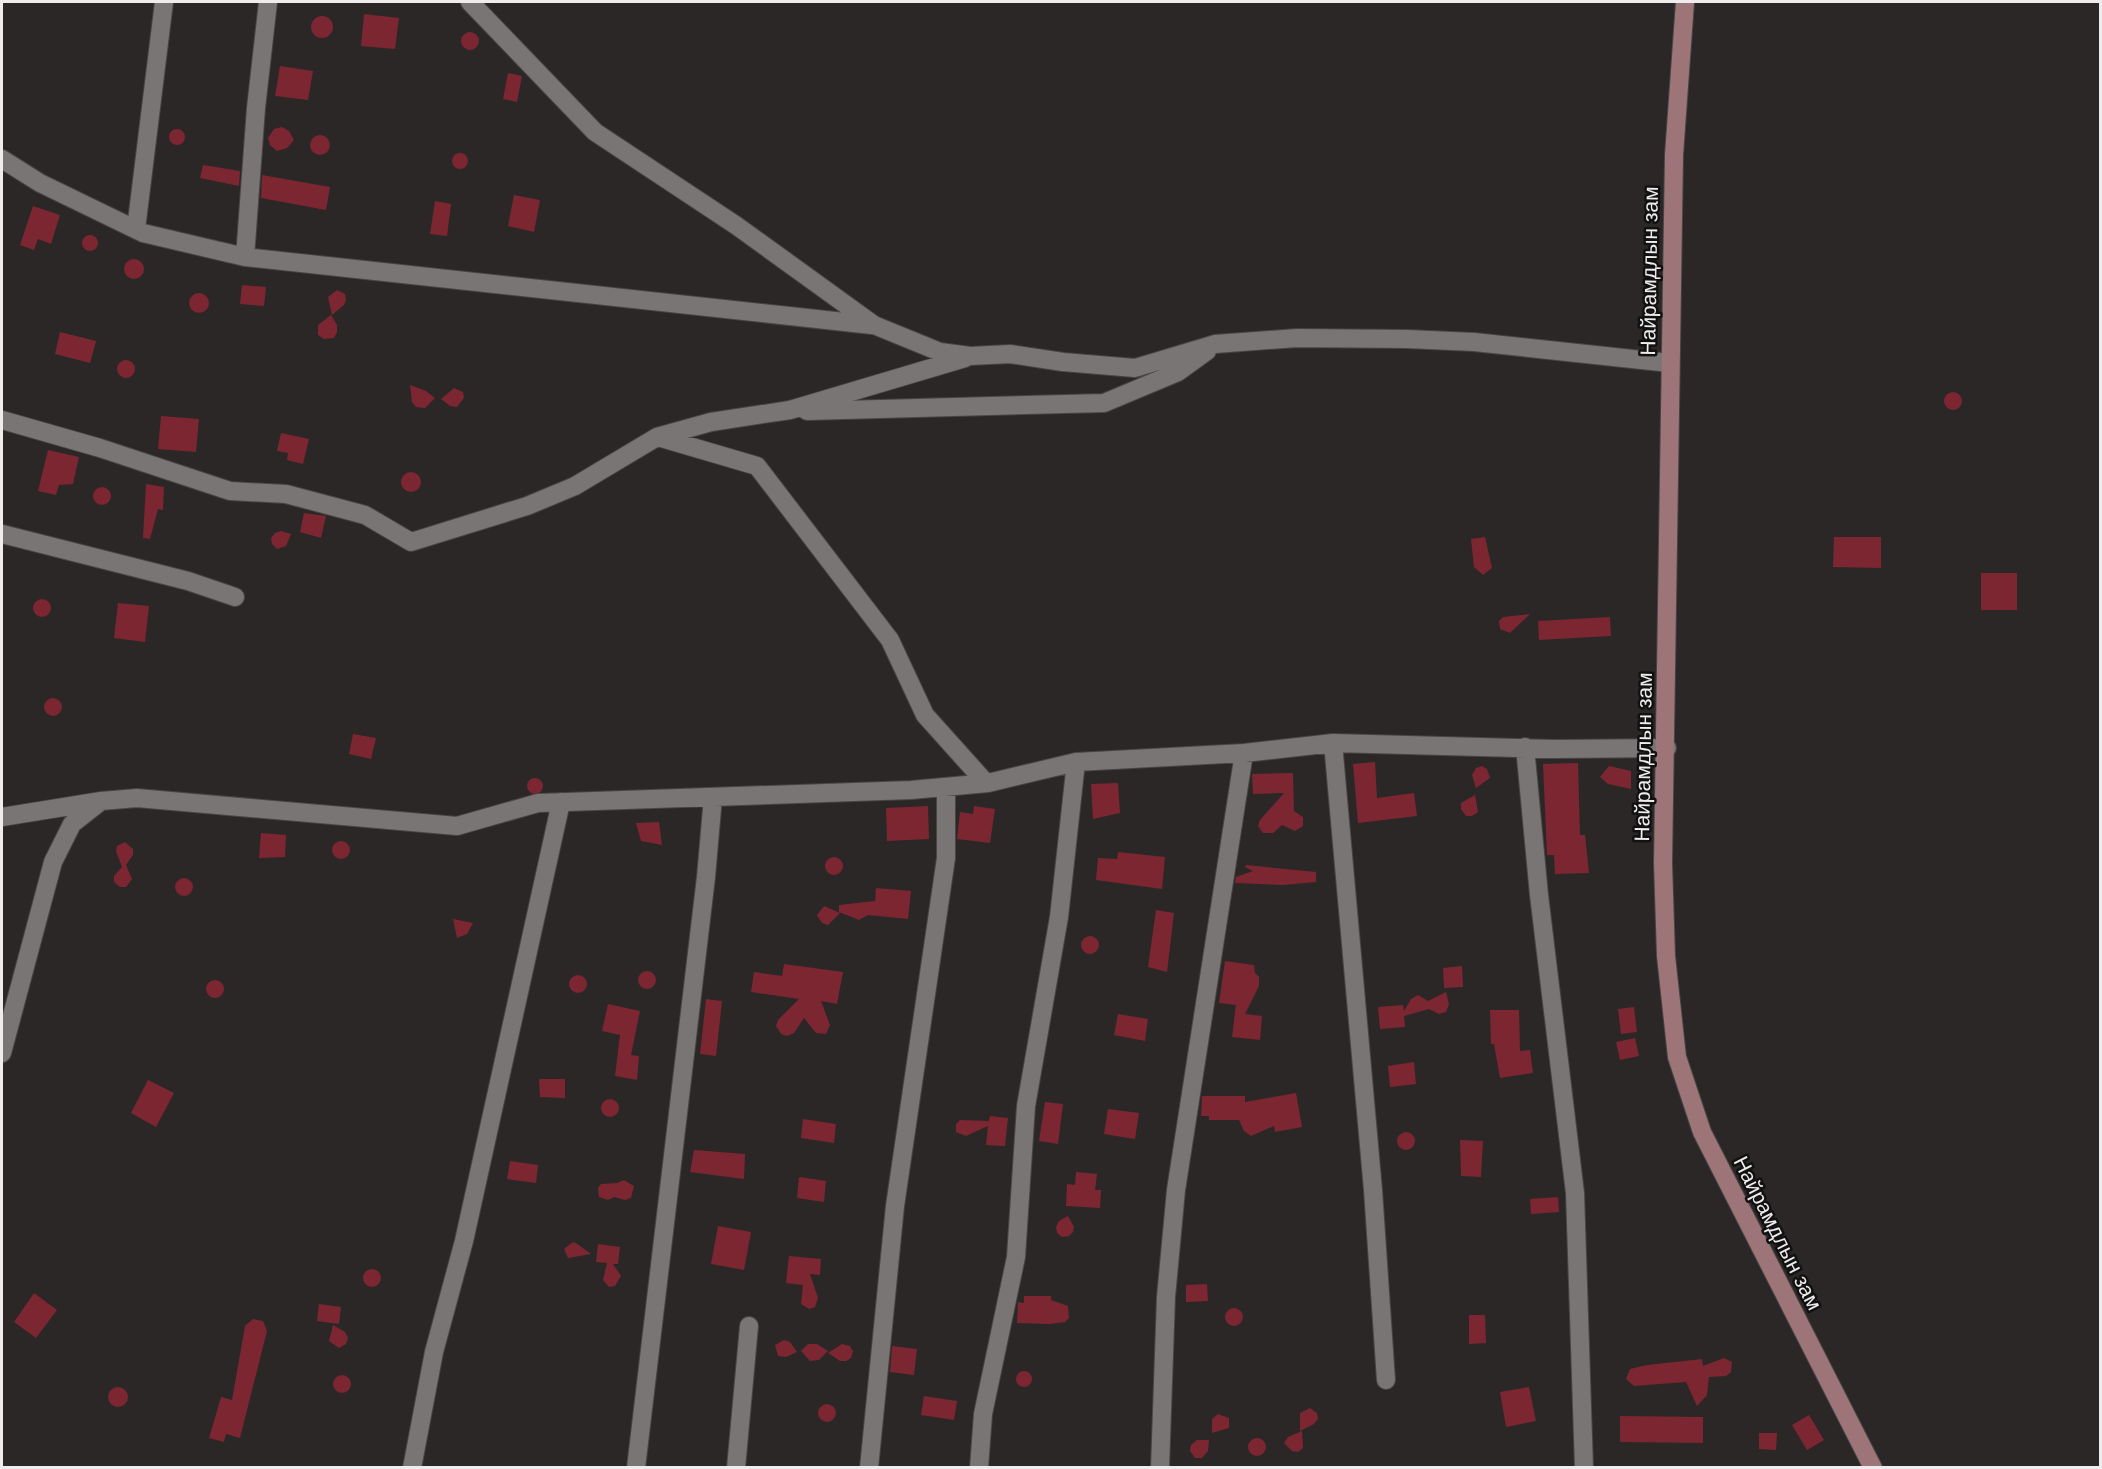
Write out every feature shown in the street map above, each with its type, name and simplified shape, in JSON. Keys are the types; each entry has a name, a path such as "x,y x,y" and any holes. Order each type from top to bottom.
{"main road":[{"name":"Найрамдлын зам","path":"1685,2 1674,155 1666,560 1667,748 1663,863 1666,956 1677,1057 1702,1132 1874,1467"}],"street":[{"path":"136,229 164,2"},
{"path":"245,257 256,108 268,2"},
{"path":"470,2 596,132 737,226 874,325 940,352 970,356 1011,354 1063,362 1135,368 1215,344 1297,338 1452,341 1670,363"},
{"path":"2,159 40,183 136,229 245,257 874,325"},
{"path":"790,410 852,411 1104,403 1178,372 1215,344"},
{"path":"2,420 100,448 230,491 286,494 365,515 411,542 526,506 575,486 657,437 711,422 790,410 970,356"},
{"path":"657,437 757,466 890,640 925,715 986,783"},
{"path":"2,534 188,581 236,597"},
{"path":"2,817 101,801 137,798 457,826 538,803 946,787 986,783 1076,762 1244,753 1333,743 1667,748"},
{"path":"1333,743 1372,1179 1386,1380"},
{"path":"1525,747 1539,895 1575,1193 1584,1467"},
{"path":"1160,1467 1166,1297 1176,1190 1244,753"},
{"path":"979,1467 983,1414 1016,1257 1026,1106 1059,917 1076,762"},
{"path":"869,1467 894,1206 946,858 946,787"},
{"path":"636,1467 705,889 713,797"},
{"path":"2,1053 53,862 72,824 101,801"},
{"path":"412,1467 434,1352 464,1241 561,802"},
{"path":"736,1467 749,1326"}],"building":[{"path":"364,14 399,18 395,49 361,46"},
{"path":"322,16 330,19 333,27 330,35 322,38 314,35 311,27 314,19"},
{"path":"470,32 476,35 479,41 476,47 470,50 464,47 461,41 464,35"},
{"path":"280,66 313,71 308,100 275,96"},
{"path":"508,73 522,76 517,102 503,99"},
{"path":"282,127 289,131 294,140 287,148 277,151 270,145 268,138 274,129"},
{"path":"177,129 183,131 185,137 183,143 177,145 171,143 169,137 171,131"},
{"path":"320,135 327,138 330,145 327,152 320,155 313,152 310,145 313,138"},
{"path":"457,153 463,153 468,161 466,167 457,169 452,164 452,158"},
{"path":"203,165 240,171 239,186 200,178"},
{"path":"262,175 330,187 326,210 261,198"},
{"path":"514,195 540,200 534,232 508,226"},
{"path":"435,201 451,204 447,236 430,234"},
{"path":"33,206 60,215 51,244 38,239 34,250 20,245"},
{"path":"90,235 96,237 98,243 96,249 90,251 84,249 82,243 84,237"},
{"path":"134,259 141,262 144,269 141,276 134,279 127,276 124,269 127,262"},
{"path":"242,285 266,287 264,306 240,304"},
{"path":"337,290 345,294 346,300 344,305 332,315 328,297"},
{"path":"199,293 206,296 209,303 206,310 199,313 192,310 189,303 192,296"},
{"path":"331,315 337,325 337,332 334,338 324,339 318,335 318,325"},
{"path":"60,332 96,341 90,363 55,354"},
{"path":"126,360 132,363 135,369 132,375 126,378 120,375 117,369 120,363"},
{"path":"410,385 426,391 435,398 425,408 416,407 412,402"},
{"path":"454,388 463,392 464,398 457,407 450,406 441,399"},
{"path":"1953,392 1959,395 1962,401 1959,407 1953,410 1947,407 1944,401 1947,395"},
{"path":"161,416 199,419 196,452 158,449"},
{"path":"281,433 309,439 303,464 287,460 288,453 277,451"},
{"path":"48,450 79,457 73,484 59,485 56,495 38,491"},
{"path":"411,472 418,475 421,482 418,489 411,492 404,489 401,482 404,475"},
{"path":"146,484 164,487 163,510 158,509 150,539 143,538"},
{"path":"102,487 108,490 111,496 108,502 102,505 96,502 93,496 96,490"},
{"path":"304,513 326,516 321,538 300,532"},
{"path":"281,531 291,534 286,546 277,549 272,544 271,538 275,533"},
{"path":"1485,537 1492,568 1483,575 1474,567 1471,539"},
{"path":"1834,537 1881,537 1881,568 1833,567"},
{"path":"1981,573 2017,573 2017,610 1981,610"},
{"path":"42,599 48,602 51,608 48,614 42,617 36,614 33,608 36,602"},
{"path":"118,603 149,606 145,642 114,638"},
{"path":"1530,614 1510,633 1500,629 1499,621 1503,617"},
{"path":"1610,617 1611,636 1539,640 1538,621"},
{"path":"53,698 59,701 62,707 59,713 53,716 47,713 44,707 47,701"},
{"path":"353,734 376,738 371,759 349,754"},
{"path":"1375,762 1377,798 1414,793 1417,816 1358,823 1353,764"},
{"path":"1578,763 1580,835 1585,835 1589,873 1555,874 1554,855 1547,855 1543,764"},
{"path":"1482,766 1487,769 1490,778 1476,788 1472,775 1476,768"},
{"path":"1609,766 1631,771 1631,789 1608,784 1600,777"},
{"path":"1293,773 1294,811 1303,817 1303,826 1295,831 1282,825 1273,833 1263,833 1258,826 1260,820 1284,793 1253,794 1252,774"},
{"path":"532,778 538,778 543,786 541,792 532,794 527,789 527,783"},
{"path":"1118,783 1120,813 1093,819 1091,784"},
{"path":"1475,795 1478,812 1472,816 1466,816 1461,809 1461,803"},
{"path":"928,806 929,839 887,841 886,808"},
{"path":"974,806 995,809 990,843 957,839 960,812 973,814"},
{"path":"659,822 662,845 641,841 636,823"},
{"path":"261,833 286,835 285,857 259,858"},
{"path":"341,841 347,844 350,850 347,856 341,859 335,856 332,850 335,844"},
{"path":"125,842 133,849 133,855 126,865 132,879 126,887 120,887 114,882 114,876 122,867 116,851 117,846"},
{"path":"1118,852 1165,857 1162,889 1096,880 1098,858 1117,859"},
{"path":"834,857 840,860 843,866 840,872 834,875 828,872 825,866 828,860"},
{"path":"1246,865 1316,872 1316,882 1283,885 1235,883 1236,877 1253,871 1245,867"},
{"path":"184,878 190,881 193,887 190,893 184,896 178,893 175,887 178,881"},
{"path":"876,888 911,891 908,919 868,915 859,920 839,912 839,905 875,901"},
{"path":"824,906 840,913 828,925 822,923 817,915"},
{"path":"1156,910 1174,913 1167,972 1148,967"},
{"path":"453,919 473,923 467,934 457,938"},
{"path":"1090,936 1096,939 1099,945 1096,951 1090,954 1084,951 1081,945 1084,939"},
{"path":"1225,961 1254,965 1255,973 1259,977 1259,986 1245,1014 1262,1016 1260,1040 1232,1037 1236,1005 1219,1003"},
{"path":"784,964 843,972 837,1004 821,1001 830,1025 826,1034 816,1033 804,1018 794,1033 787,1036 781,1034 776,1026 778,1020 799,999 751,992 754,972 782,976"},
{"path":"1462,966 1463,987 1444,988 1443,968"},
{"path":"643,971 651,971 656,976 654,987 643,989 638,984 638,976"},
{"path":"578,975 584,978 587,984 584,990 578,993 572,990 569,984 572,978"},
{"path":"215,980 221,983 224,989 221,995 215,998 209,995 206,989 209,983"},
{"path":"1446,992 1449,1004 1446,1012 1439,1014 1429,1009 1404,1016 1405,1027 1380,1029 1378,1007 1403,1005 1404,1011 1411,999 1418,995 1428,1001"},
{"path":"706,999 722,1001 716,1056 700,1054"},
{"path":"608,1004 640,1011 631,1055 639,1056 637,1080 615,1076 620,1035 602,1031"},
{"path":"1634,1007 1637,1032 1621,1034 1618,1009"},
{"path":"1490,1010 1519,1010 1520,1051 1530,1050 1533,1073 1500,1078 1494,1044 1491,1044"},
{"path":"1118,1014 1148,1019 1145,1041 1114,1035"},
{"path":"1635,1038 1639,1056 1620,1060 1616,1042"},
{"path":"1414,1062 1416,1084 1390,1087 1388,1066"},
{"path":"539,1079 565,1079 565,1098 540,1097"},
{"path":"148,1080 174,1093 156,1127 131,1113"},
{"path":"1296,1093 1302,1127 1275,1132 1274,1126 1251,1136 1244,1131 1239,1120 1209,1120 1209,1116 1201,1116 1202,1096 1245,1096 1245,1102"},
{"path":"610,1099 616,1102 619,1108 616,1114 610,1117 604,1114 601,1108 604,1102"},
{"path":"1045,1102 1063,1104 1058,1144 1039,1141"},
{"path":"1108,1109 1139,1113 1135,1139 1104,1134"},
{"path":"990,1116 1008,1118 1005,1146 986,1145 988,1126 966,1136 956,1132 956,1124 960,1120 989,1121"},
{"path":"803,1119 836,1124 834,1143 801,1138"},
{"path":"1406,1132 1414,1137 1415,1141 1410,1149 1406,1150 1398,1145 1397,1141 1402,1133"},
{"path":"1460,1140 1483,1141 1481,1177 1461,1176"},
{"path":"694,1150 745,1154 744,1179 690,1172"},
{"path":"510,1161 538,1165 536,1183 507,1179"},
{"path":"1076,1172 1097,1174 1095,1190 1101,1190 1100,1208 1066,1206 1067,1184 1075,1185"},
{"path":"799,1177 826,1181 824,1202 797,1198"},
{"path":"624,1180 634,1186 631,1198 625,1200 614,1197 608,1200 599,1197 598,1188 601,1184"},
{"path":"1558,1197 1559,1212 1531,1214 1530,1199"},
{"path":"1068,1216 1074,1227 1073,1232 1069,1236 1062,1237 1057,1233 1056,1227 1059,1221"},
{"path":"718,1226 751,1232 744,1270 711,1264"},
{"path":"573,1242 591,1254 568,1258 564,1249"},
{"path":"598,1244 620,1247 618,1264 613,1264 621,1276 615,1286 609,1287 603,1280 607,1263 596,1262"},
{"path":"789,1256 821,1259 820,1275 810,1274 818,1298 815,1307 809,1309 801,1304 803,1285 786,1283"},
{"path":"372,1269 378,1272 381,1278 378,1284 372,1287 366,1284 363,1278 366,1272"},
{"path":"1207,1284 1208,1301 1186,1302 1186,1285"},
{"path":"34,1293 57,1310 36,1338 14,1322"},
{"path":"1024,1296 1051,1296 1051,1300 1068,1306 1069,1318 1065,1322 1050,1324 1017,1323 1018,1302 1024,1303"},
{"path":"319,1304 341,1307 339,1324 317,1321"},
{"path":"1234,1308 1240,1311 1243,1317 1240,1323 1234,1326 1228,1323 1225,1317 1228,1311"},
{"path":"1469,1315 1485,1315 1486,1343 1469,1344"},
{"path":"253,1319 263,1321 267,1331 240,1438 226,1434 224,1442 209,1438 221,1397 232,1400 245,1326"},
{"path":"333,1325 345,1332 348,1338 346,1344 339,1348 329,1341"},
{"path":"784,1340 790,1342 797,1352 786,1357 778,1356 775,1345"},
{"path":"808,1344 817,1344 828,1351 819,1360 810,1361 801,1351"},
{"path":"842,1344 850,1346 853,1351 851,1358 846,1361 840,1361 828,1353"},
{"path":"892,1346 917,1349 914,1375 890,1372"},
{"path":"1724,1358 1732,1362 1731,1372 1726,1376 1709,1377 1707,1395 1697,1406 1686,1382 1634,1386 1626,1379 1630,1369 1647,1365 1702,1359 1703,1366"},
{"path":"1021,1371 1027,1371 1032,1379 1030,1385 1021,1387 1016,1382 1016,1376"},
{"path":"338,1375 346,1375 351,1380 349,1391 338,1393 333,1388 333,1380"},
{"path":"118,1387 125,1390 128,1397 125,1404 118,1407 111,1404 108,1397 111,1390"},
{"path":"1529,1387 1536,1421 1506,1427 1500,1392"},
{"path":"924,1396 957,1401 954,1420 921,1415"},
{"path":"827,1404 833,1407 836,1413 833,1419 827,1422 821,1419 818,1413 821,1407"},
{"path":"1310,1408 1317,1413 1318,1419 1314,1424 1300,1431 1300,1413"},
{"path":"1218,1414 1229,1418 1229,1428 1212,1433 1212,1419"},
{"path":"1809,1415 1824,1440 1807,1450 1792,1425"},
{"path":"1620,1416 1703,1417 1703,1443 1620,1442"},
{"path":"1302,1431 1303,1448 1298,1452 1292,1451 1284,1443 1288,1437"},
{"path":"1759,1433 1777,1433 1776,1450 1759,1449"},
{"path":"1257,1438 1265,1443 1266,1447 1261,1455 1257,1456 1249,1451 1248,1447 1253,1439"},
{"path":"1197,1440 1209,1440 1208,1451 1202,1458 1195,1458 1190,1451 1191,1445"}]}
